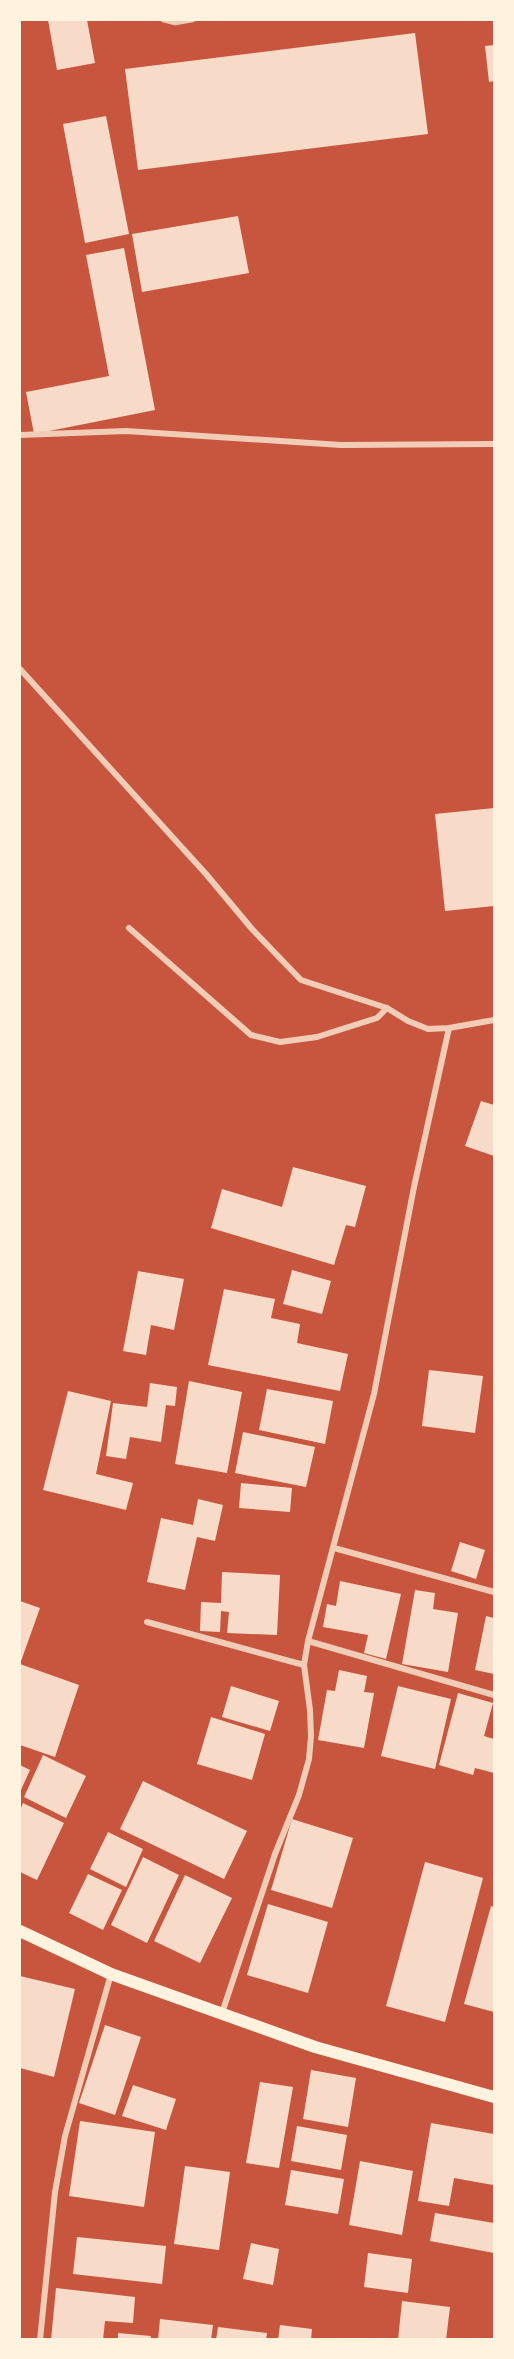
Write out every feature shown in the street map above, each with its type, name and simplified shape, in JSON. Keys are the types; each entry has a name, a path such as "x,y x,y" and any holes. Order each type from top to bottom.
{"main road":[{"path":"20,1930 111,1974 315,2047 495,2097"}],"street":[{"path":"20,435 126,432 342,445 495,444"},
{"path":"20,669 206,874 252,929 301,980 387,1008 408,1022 428,1029 449,1028 495,1020"},
{"path":"129,928 251,1035 280,1042 317,1037 377,1018 387,1008"},
{"path":"222,2013 275,1854 299,1795 309,1759 310,1710 304,1665 308,1641 374,1394 414,1187 449,1028"},
{"path":"334,1548 495,1592"},
{"path":"147,1622 304,1665"},
{"path":"308,1641 495,1695"},
{"path":"40,2340 55,2192 65,2136 111,1974"}],"lane":[{"path":"163,20 175,23 193,20"}],"building":[{"path":"48,20 87,20 95,63 57,70"},
{"path":"415,33 428,134 138,170 125,69"},
{"path":"494,45 494,81 489,82 485,46"},
{"path":"106,116 129,234 85,243 63,124"},
{"path":"238,216 249,273 142,292 132,234"},
{"path":"124,248 155,410 34,434 26,392 109,376 86,255"},
{"path":"494,808 494,906 445,911 435,814"},
{"path":"481,1101 494,1105 494,1156 465,1146"},
{"path":"293,1167 366,1186 355,1227 346,1225 334,1265 211,1228 222,1189 282,1207"},
{"path":"292,1270 331,1281 322,1314 283,1304"},
{"path":"138,1271 184,1279 174,1330 151,1325 146,1355 123,1351"},
{"path":"224,1289 275,1299 271,1318 300,1324 297,1343 348,1354 340,1391 208,1365"},
{"path":"429,1370 483,1376 475,1433 422,1426"},
{"path":"189,1381 242,1392 227,1473 175,1464"},
{"path":"150,1383 177,1387 175,1406 166,1405 161,1442 130,1437 126,1459 106,1456 113,1403 147,1407"},
{"path":"267,1389 333,1401 325,1444 259,1430"},
{"path":"68,1391 111,1401 96,1474 133,1483 126,1510 43,1490"},
{"path":"243,1432 315,1447 306,1487 235,1473"},
{"path":"241,1483 292,1488 290,1512 239,1508"},
{"path":"198,1499 223,1505 215,1541 197,1537 185,1590 147,1582 161,1518 193,1525"},
{"path":"460,1542 485,1550 476,1579 451,1571"},
{"path":"222,1572 280,1575 277,1635 227,1633 229,1612 221,1611 220,1632 200,1631 201,1602 221,1603"},
{"path":"340,1581 401,1594 386,1659 364,1653 368,1635 323,1627 327,1604 336,1606"},
{"path":"415,1590 435,1593 433,1609 458,1613 448,1672 402,1664"},
{"path":"20,1601 40,1608 20,1664"},
{"path":"486,1616 494,1618 494,1674 475,1670"},
{"path":"20,1664 79,1685 55,1757 20,1745"},
{"path":"339,1670 367,1676 364,1692 374,1693 364,1748 318,1740 327,1690 335,1691"},
{"path":"231,1686 279,1701 270,1731 222,1717"},
{"path":"398,1686 451,1699 435,1769 381,1756"},
{"path":"458,1693 493,1703 484,1736 494,1739 494,1773 475,1768 473,1775 439,1765"},
{"path":"211,1717 265,1734 252,1780 197,1764"},
{"path":"43,1755 86,1776 66,1818 24,1797"},
{"path":"20,1765 30,1770 20,1792"},
{"path":"143,1781 247,1831 224,1879 120,1829"},
{"path":"23,1803 64,1823 37,1880 20,1872 20,1810"},
{"path":"292,1819 353,1838 332,1908 271,1890"},
{"path":"108,1832 143,1849 126,1887 90,1869"},
{"path":"143,1857 179,1875 147,1943 111,1925"},
{"path":"425,1862 483,1878 445,2022 386,2006"},
{"path":"88,1874 122,1890 103,1930 69,1913"},
{"path":"185,1875 232,1898 200,1963 154,1941"},
{"path":"268,1904 328,1922 308,1993 247,1975"},
{"path":"491,1906 494,1907 494,2012 464,2004"},
{"path":"20,1976 75,1989 54,2077 20,2068"},
{"path":"105,2025 141,2037 115,2115 79,2103"},
{"path":"311,2070 356,2078 348,2127 303,2119"},
{"path":"260,2082 293,2087 279,2168 246,2163"},
{"path":"133,2085 176,2099 166,2130 122,2116"},
{"path":"80,2121 155,2132 144,2207 69,2196"},
{"path":"431,2123 494,2134 493,2185 454,2178 449,2206 418,2201"},
{"path":"297,2126 347,2135 341,2170 291,2161"},
{"path":"360,2161 413,2171 402,2235 349,2225"},
{"path":"185,2166 230,2172 219,2250 174,2244"},
{"path":"291,2170 344,2179 338,2214 285,2205"},
{"path":"435,2213 494,2223 494,2253 430,2241"},
{"path":"77,2237 166,2246 162,2284 73,2274"},
{"path":"251,2243 279,2249 273,2285 243,2279"},
{"path":"368,2253 412,2259 408,2293 364,2287"},
{"path":"56,2288 135,2297 133,2323 105,2321 103,2340 51,2340"},
{"path":"402,2301 450,2307 446,2340 398,2340"},
{"path":"160,2319 213,2325 211,2340 158,2340"},
{"path":"280,2325 312,2329 311,2340 278,2340"},
{"path":"218,2327 267,2333 266,2340 216,2340"},
{"path":"118,2333 151,2336 150,2340 118,2340"}]}
